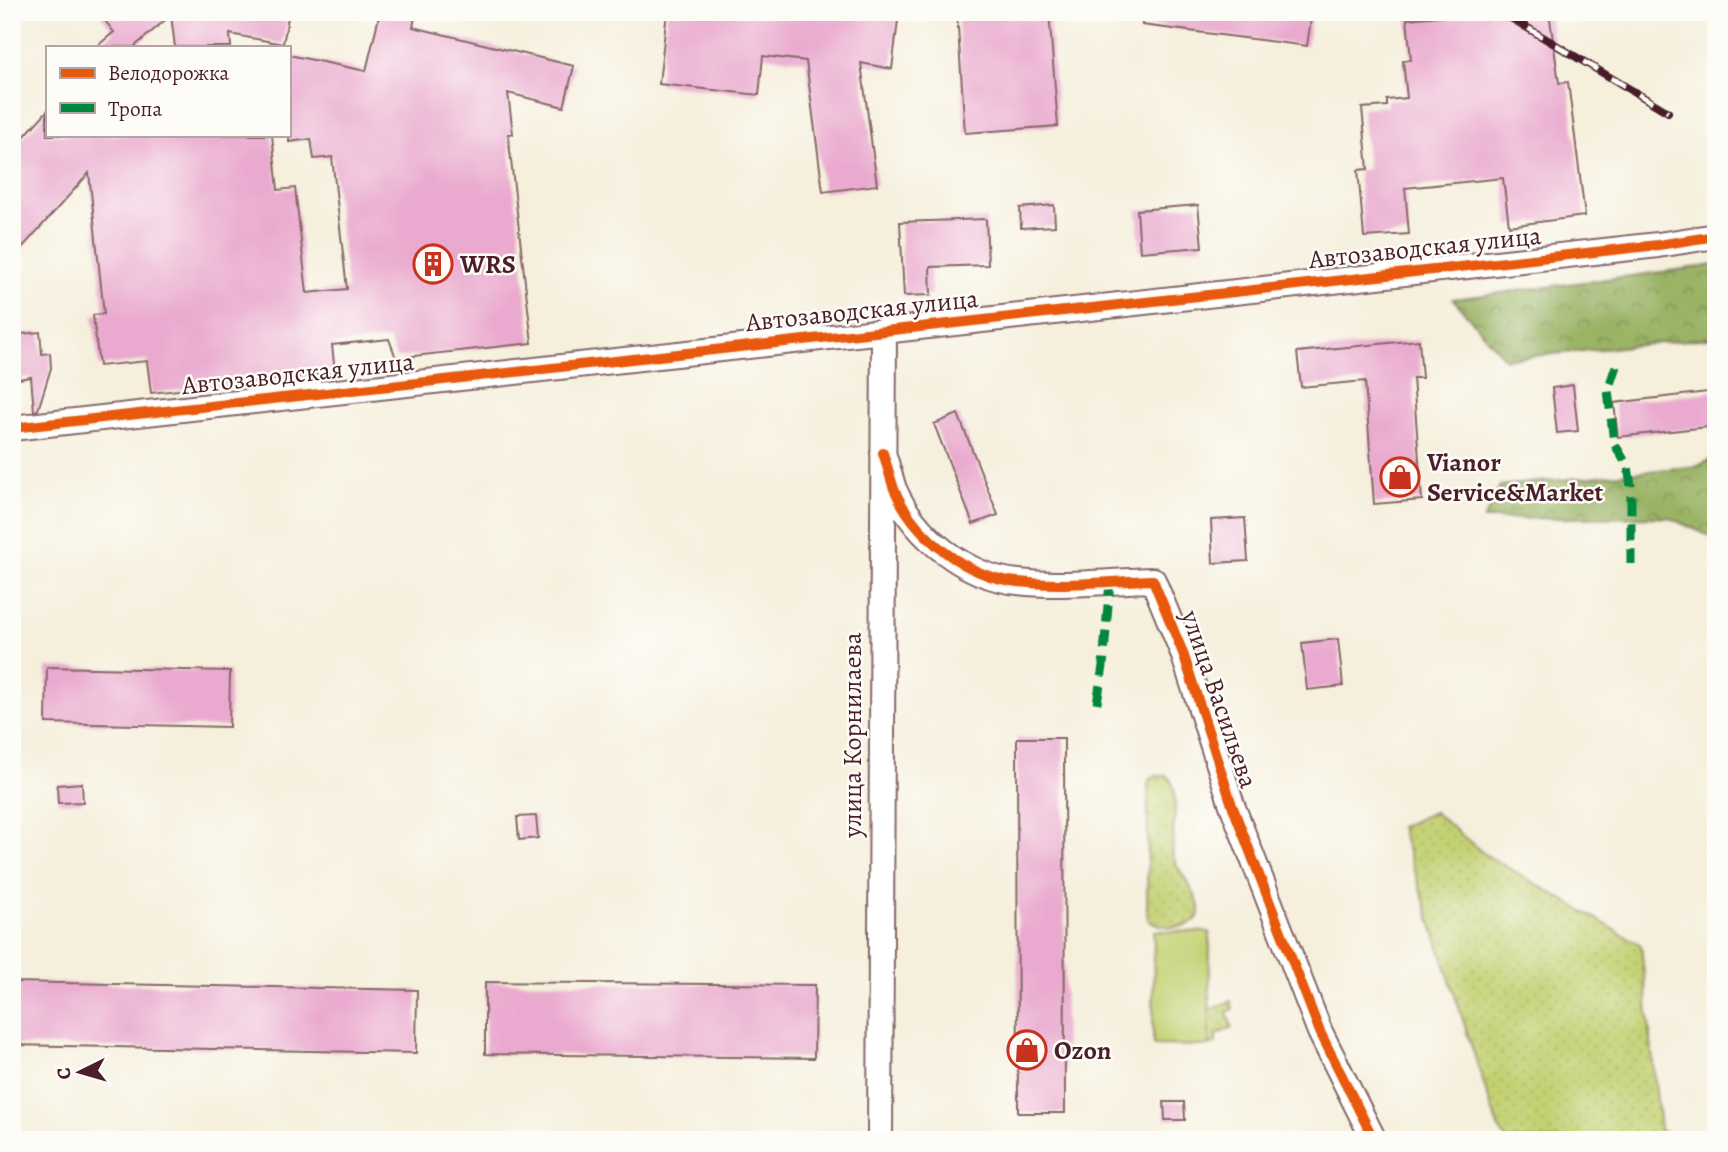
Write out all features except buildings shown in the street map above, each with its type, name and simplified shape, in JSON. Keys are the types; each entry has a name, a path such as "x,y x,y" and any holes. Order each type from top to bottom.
{"street":[{"name":"Автозаводская улица","path":"12,428 1657,245 1716,236"},
{"name":"улица Корнилаева","path":"880,1140 884,330"},
{"name":"улица Васильева","path":"883,453 895,490 915,524 943,551 978,571 1017,582 1153,580 1183,653 1232,805 1320,1032 1374,1140"}],"green space":[{"path":"1716,265 1716,337 1505,359 1453,299"},
{"path":"1716,457 1716,539 1668,517 1484,519 1500,486 1698,466"},
{"path":"1167,776 1172,782 1175,801 1173,856 1198,903 1196,920 1182,926 1158,924 1149,921 1147,915 1148,785 1150,779"},
{"path":"1434,812 1483,853 1641,945 1660,1130 1677,1140 1507,1140 1498,1127 1400,827"},
{"path":"1154,931 1210,932 1209,1046 1153,1045"},
{"path":"1231,1001 1233,1009 1227,1012 1232,1027 1216,1035 1216,1043 1209,1046 1209,1010"}],"railway":[{"path":"1501,12 1668,112"}],"marked path":[{"path":"1616,366 1608,390 1614,443 1628,467 1631,486 1631,564"},
{"path":"1097,703 1110,581"}],"cycle path":[{"path":"12,428 1658,245 1716,236"},
{"path":"883,453 894,489 915,523 944,552 980,572 999,579 1035,583 1153,580 1183,653 1232,805 1320,1032 1374,1140"}],"place":[{"name":"WRS","path":"433,264"},
{"name":"Vianor Service&Market","path":"1400,477"},
{"name":"Ozon","path":"1027,1050"}]}
